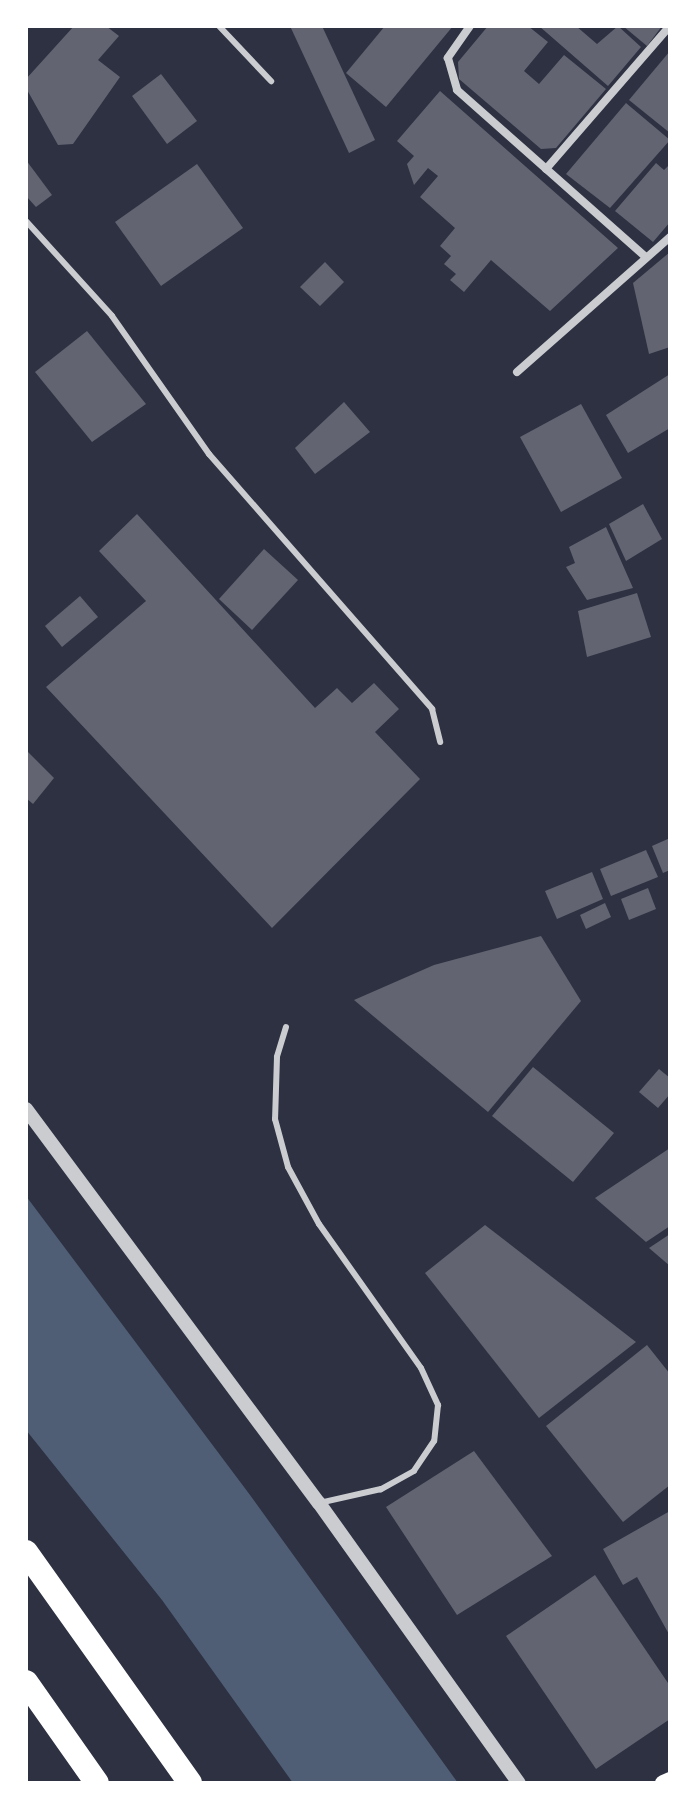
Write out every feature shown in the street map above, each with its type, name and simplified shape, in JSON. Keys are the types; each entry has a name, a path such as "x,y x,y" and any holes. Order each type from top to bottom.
{"highway":[{"path":"26,1552 190,1783"},
{"path":"26,1682 97,1783"}],"main road":[{"path":"663,1783 670,1780"}],"street":[{"path":"470,26 448,58 457,90 646,257"},
{"path":"546,169 670,26"},
{"path":"517,372 670,237"},
{"path":"26,1109 319,1503 519,1783"}],"lane":[{"path":"219,26 271,81"},
{"path":"26,221 112,316 209,454 432,709 440,742"},
{"path":"286,1027 277,1057 275,1119 288,1167 319,1224 421,1368 438,1405 434,1441 414,1471 381,1489 319,1503"}],"water":[{"path":"26,1196 250,1495 458,1783 293,1783 162,1600 26,1430"}],"building":[{"path":"74,26 106,26 119,36 98,60 120,77 73,144 58,145 26,88 26,79"},
{"path":"290,26 322,26 375,140 349,153"},
{"path":"385,26 453,26 386,107 346,73"},
{"path":"488,26 528,26 548,42 524,71 539,84 564,55 606,89 556,148 541,149 459,79 458,62"},
{"path":"539,26 576,26 597,44 618,26 641,47 608,86"},
{"path":"623,26 662,26 647,46"},
{"path":"670,51 670,133 629,100"},
{"path":"161,74 197,121 167,144 132,96"},
{"path":"440,91 618,248 550,311 491,260 464,292 450,280 456,274 444,264 451,256 440,246 455,228 420,197 438,176 428,168 414,185 407,164 414,156 397,141"},
{"path":"626,103 670,140 610,208 566,174"},
{"path":"26,160 52,195 36,207 26,196"},
{"path":"656,163 664,170 670,164 670,222 653,242 615,211"},
{"path":"197,164 243,228 161,286 115,222"},
{"path":"670,252 670,347 649,354 633,283"},
{"path":"325,262 344,282 320,306 300,287"},
{"path":"87,331 146,404 92,442 35,372"},
{"path":"670,374 670,428 628,453 606,415"},
{"path":"344,402 370,432 315,474 295,448"},
{"path":"581,404 622,478 561,512 520,437"},
{"path":"643,504 662,539 626,561 609,524"},
{"path":"137,514 315,708 337,688 352,703 374,683 399,709 375,732 420,779 272,928 46,687 146,601 99,551"},
{"path":"606,527 633,588 587,600 566,567 575,563 569,547"},
{"path":"264,549 298,580 252,630 219,599"},
{"path":"637,593 651,637 587,657 578,611"},
{"path":"80,596 98,617 62,647 45,626"},
{"path":"26,750 54,778 33,804 26,798"},
{"path":"670,838 670,870 663,873 652,846"},
{"path":"646,850 658,877 611,896 600,869"},
{"path":"592,872 603,899 557,919 545,891"},
{"path":"648,888 656,909 629,920 621,899"},
{"path":"605,903 611,917 586,929 580,915"},
{"path":"541,936 581,1001 488,1112 354,1000 434,965"},
{"path":"533,1067 614,1133 573,1182 492,1116"},
{"path":"659,1069 670,1078 670,1094 658,1108 639,1092"},
{"path":"670,1148 670,1226 646,1242 595,1198"},
{"path":"485,1225 636,1342 539,1418 425,1273"},
{"path":"670,1234 670,1266 649,1248"},
{"path":"647,1345 670,1374 670,1485 623,1522 546,1426"},
{"path":"474,1451 552,1556 457,1615 386,1507"},
{"path":"670,1511 670,1636 637,1577 623,1585 603,1549"},
{"path":"595,1575 670,1686 670,1719 596,1769 506,1636"}]}
